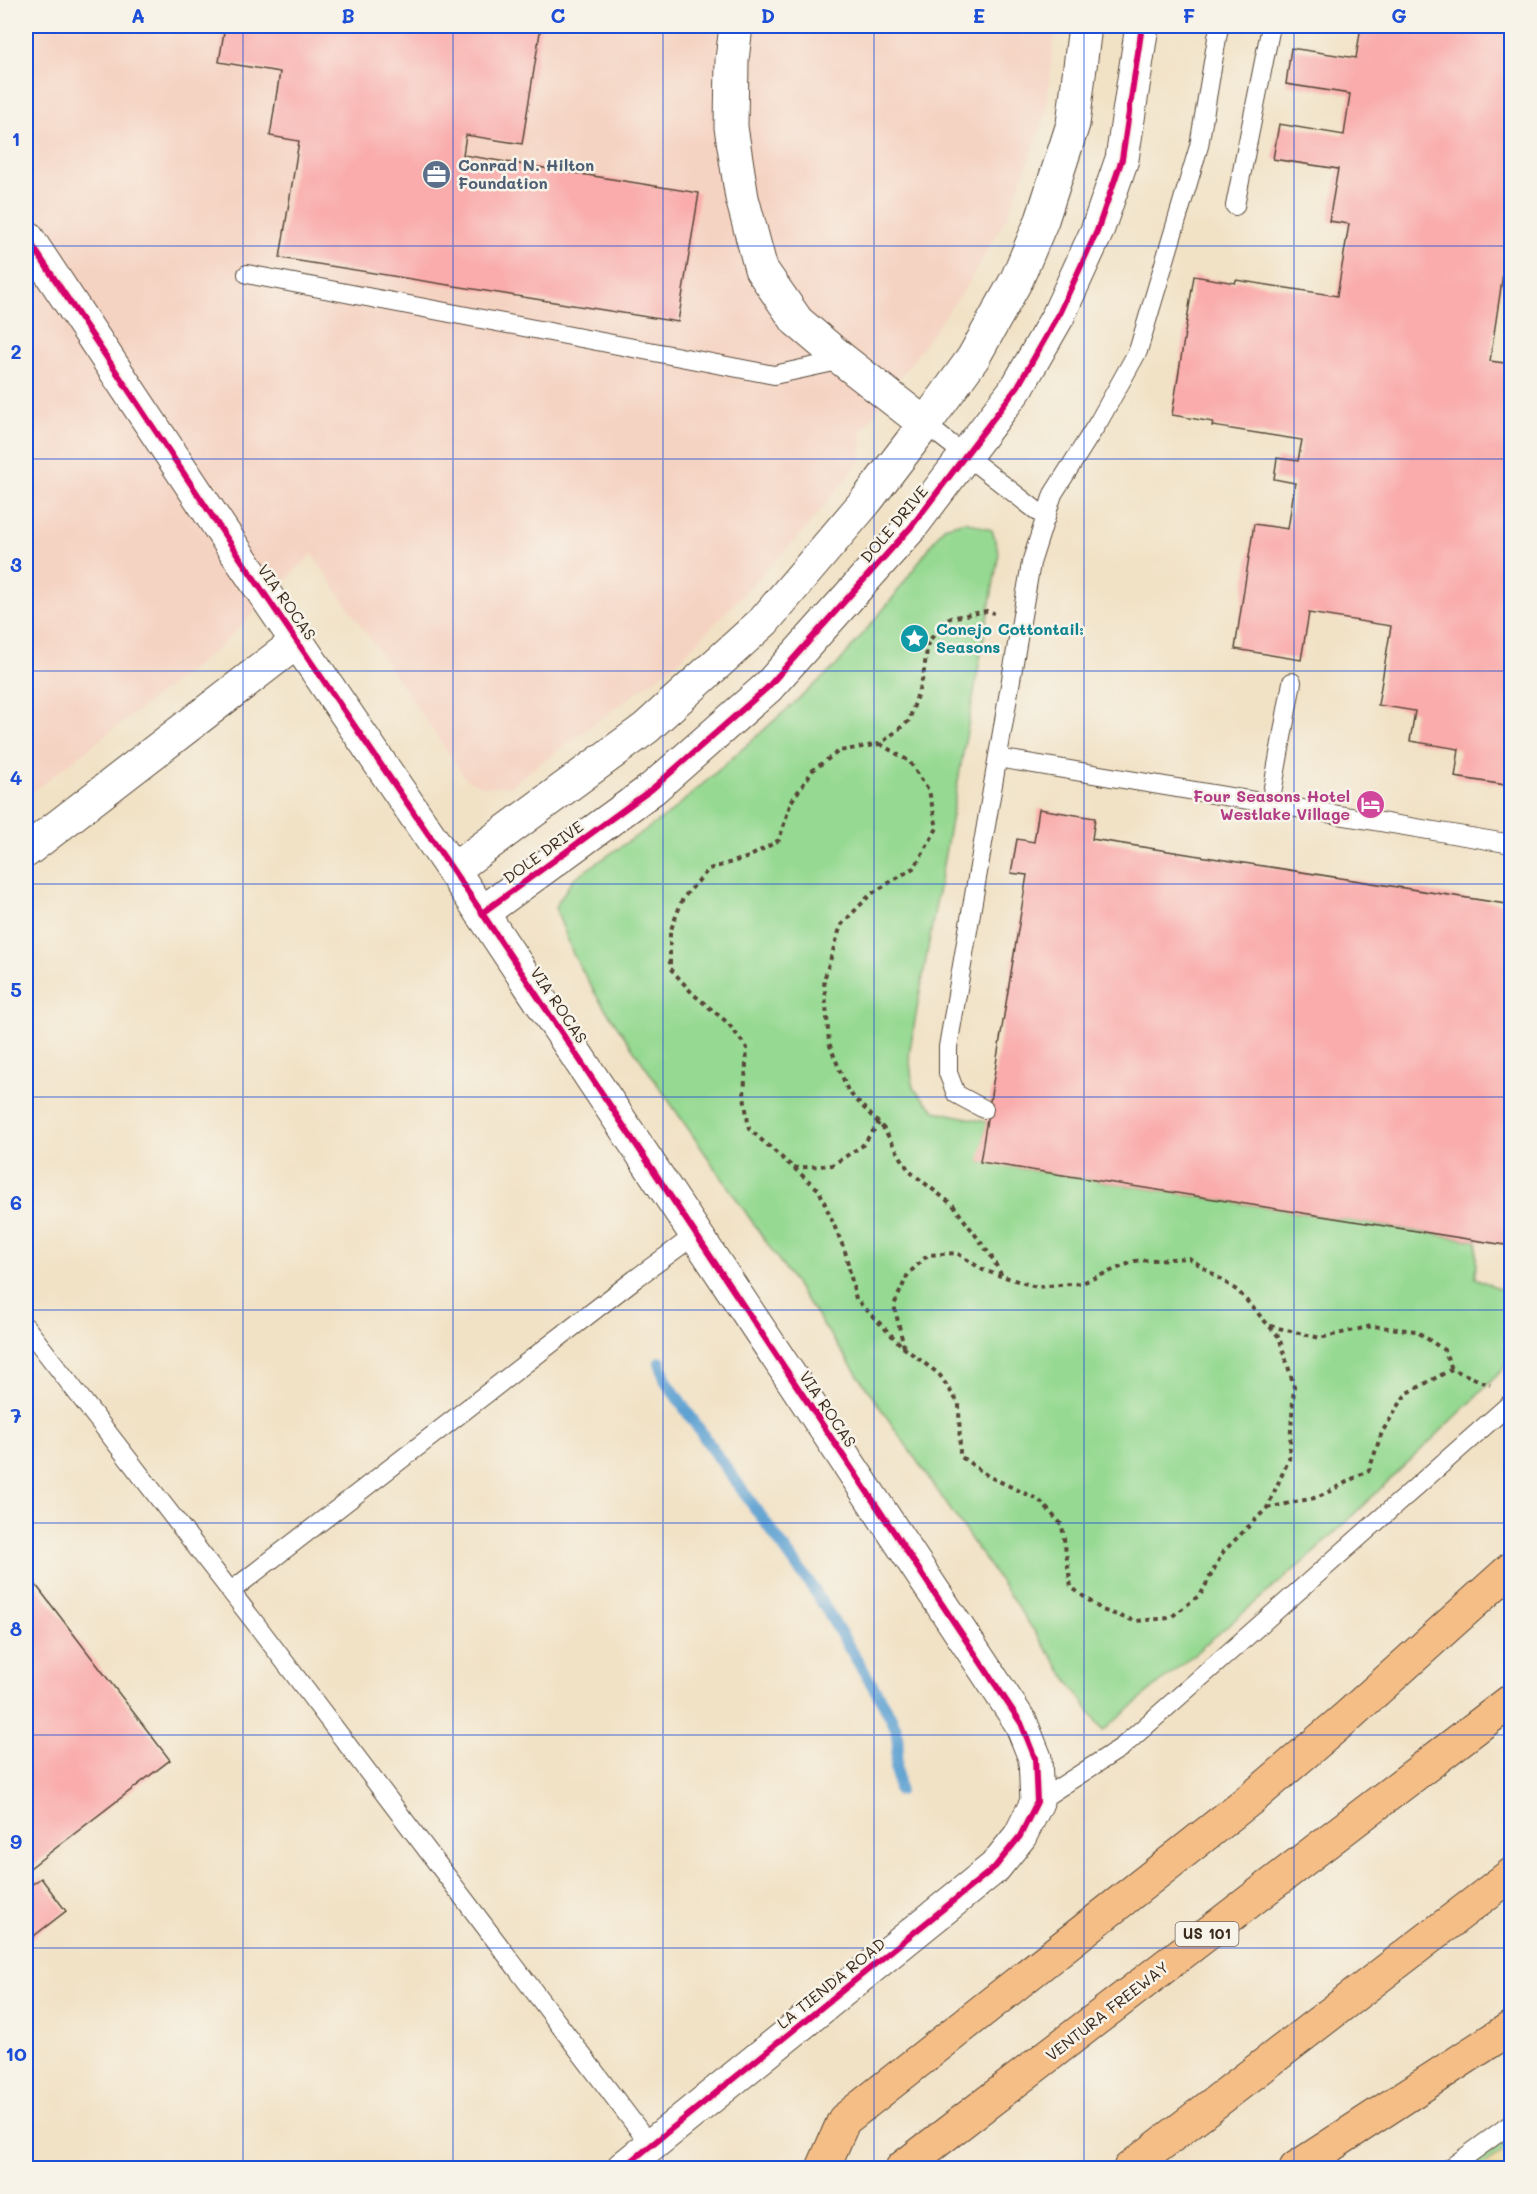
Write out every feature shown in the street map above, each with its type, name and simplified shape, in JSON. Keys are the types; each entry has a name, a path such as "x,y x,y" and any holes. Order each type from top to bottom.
{"highway":[{"path":"823,2169 844,2120 1258,1793 1348,1716 1512,1568"},
{"name":"VENTURA FREEWAY","path":"902,2169 1512,1700"},
{"path":"1130,2169 1512,1874"},
{"path":"1296,2169 1512,2027"}],"street":[{"path":"736,26 732,60 730,127 742,198 761,269 796,321 925,424"},
{"path":"453,870 646,728 764,621 866,501 925,424 974,358 1017,279 1042,220 1073,124 1085,26"},
{"name":"DOLE DRIVE","path":"482,913 652,789 768,687 911,527 1018,386 1058,316 1097,231 1122,159 1142,26"},
{"name":"VIA ROCAS","path":"26,236 227,539 482,913 1021,1723 1035,1758 1036,1802"},
{"path":"26,851 298,641"},
{"name":"LA TIENDA ROAD","path":"623,2169 994,1867 1020,1836 1036,1802"}],"lane":[{"path":"984,1109 956,1094 948,1073 948,1047 1031,563 1053,494 1099,421 1138,351 1185,197 1198,146 1219,26"},
{"path":"1236,206 1271,26"},
{"path":"247,274 774,375 843,360"},
{"path":"925,424 1046,518"},
{"path":"1270,804 1292,682"},
{"path":"998,758 1512,844"},
{"path":"231,1591 695,1235"},
{"path":"26,1327 231,1591 651,2146"},
{"path":"1036,1802 1122,1747 1511,1402"},
{"path":"1450,2169 1512,2123"}],"path":[{"path":"904,1348 894,1305 908,1274 928,1255 957,1253 982,1270 1036,1287 1082,1283 1135,1261 1190,1258 1238,1291 1279,1337 1294,1386 1289,1459 1267,1508 1223,1552 1201,1594 1170,1618 1135,1621 1102,1610 1071,1587 1062,1525 1039,1500 988,1476 960,1456 959,1404 939,1374 904,1348 856,1299 845,1251 819,1190 749,1129 744,1096 747,1048 728,1023 693,994 670,968 670,933 683,898 709,869 749,856 778,840 791,802 813,770 839,751 880,744 909,720 922,677 928,643 945,619 987,611 1022,618"},
{"path":"880,744 909,761 914,768 929,791 937,828 915,867 871,894 841,925 824,980 829,1043 848,1091 884,1129 909,1171 953,1205 1002,1276"},
{"path":"793,1168 832,1165 862,1146 879,1123"},
{"path":"1268,1325 1320,1338 1372,1326 1416,1331 1444,1350 1452,1369 1489,1384 1511,1402"},
{"path":"1267,1508 1319,1497 1368,1470 1382,1432 1406,1394 1452,1369"}],"shaded area":[{"path":"26,26 1055,26 1046,115 1008,215 968,284 862,431 861,460 804,531 679,661 510,786 484,787 466,779 312,554 220,647 26,797"}],"green space":[{"path":"965,521 992,530 999,553 909,1054 913,1088 935,1111 987,1122 981,1162 1477,1241 1475,1278 1505,1291 1511,1306 1511,1355 1503,1369 1309,1557 1103,1731 596,995 573,954 555,907 573,879 669,814 837,665 892,599 944,527"},
{"path":"1511,2138 1511,2168 1470,2168"}],"sand":[{"path":"1511,2146 1511,2168 1480,2168"}],"building":[{"name":"Conrad N. Hilton Foundation","path":"225,26 541,26 522,144 466,135 463,155 699,193 678,322 280,258 299,141 270,136 280,72 219,62"},
{"path":"1361,26 1512,26 1512,233 1509,233 1490,361 1512,364 1512,786 1455,777 1459,749 1410,741 1415,711 1378,705 1391,626 1309,613 1301,660 1235,649 1254,524 1288,529 1295,483 1274,479 1277,458 1298,461 1302,440 1212,426 1213,422 1172,415 1194,276 1235,283 1236,280 1337,296 1349,224 1329,221 1338,169 1273,159 1279,124 1344,135 1350,94 1286,84 1291,48 1356,58"},
{"path":"1039,809 1095,818 1092,839 1512,905 1512,1246 980,1162 1027,875 1011,873 1017,839 1034,842"},
{"path":"26,1572 170,1760 26,1871"},
{"path":"41,1878 66,1911 26,1942 26,1879 31,1885"}],"waterway":[{"path":"660,1362 666,1381 815,1591 885,1706 896,1728 898,1745 896,1767 899,1790"}],"cycle path":[{"path":"482,913 652,789 768,687 911,527 1018,386 1058,316 1097,231 1122,159 1142,26"},
{"path":"26,236 234,549 482,913 1021,1723 1035,1758 1037,1802 1020,1836 995,1867 623,2168"}],"place":[{"name":"Conrad N. Hilton Foundation","path":"437,174"},
{"name":"Conejo Cottontail: Seasons","path":"915,638"},
{"name":"Four Seasons Hotel Westlake Village","path":"1371,805"}]}
